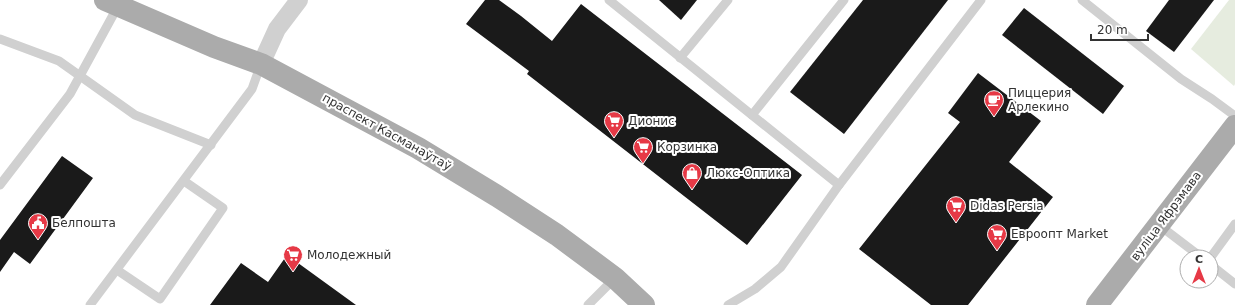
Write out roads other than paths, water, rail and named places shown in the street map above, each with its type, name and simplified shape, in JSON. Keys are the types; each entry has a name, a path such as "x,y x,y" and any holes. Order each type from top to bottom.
{"main road":[{"name":"праспект Касманаўтаў","path":"111,3 214,47 261,64 418,148 497,196 557,235 615,278 644,305"},
{"name":"вуліца Яфрэмава","path":"1097,305 1235,126"}],"street":[{"path":"261,64 277,29 299,0"}],"lane":[{"path":"609,0 839,185"},
{"path":"680,58 728,0"},
{"path":"752,115 844,0"},
{"path":"728,305 755,289 781,267 839,185 981,0"},
{"path":"1082,0 1181,80 1212,99 1235,116"},
{"path":"0,185 70,94 111,3"},
{"path":"0,39 59,61 135,115 211,145"},
{"path":"90,305 252,89 261,64"},
{"path":"117,270 160,299 223,208 184,181"},
{"path":"1217,249 1235,224"},
{"path":"1159,225 1190,249"},
{"path":"1219,271 1235,284"},
{"path":"588,305 615,278"}],"place":[{"name":"Пиццерия Арлекино","path":"994,117"},
{"name":"Дионис","path":"614,138"},
{"name":"Корзинка","path":"643,164"},
{"name":"Люкс-Оптика","path":"692,190"},
{"name":"Didas Persia","path":"956,223"},
{"name":"Белпошта","path":"38,240"},
{"name":"Евроопт Market","path":"997,251"},
{"name":"Молодежный","path":"293,272"}]}
